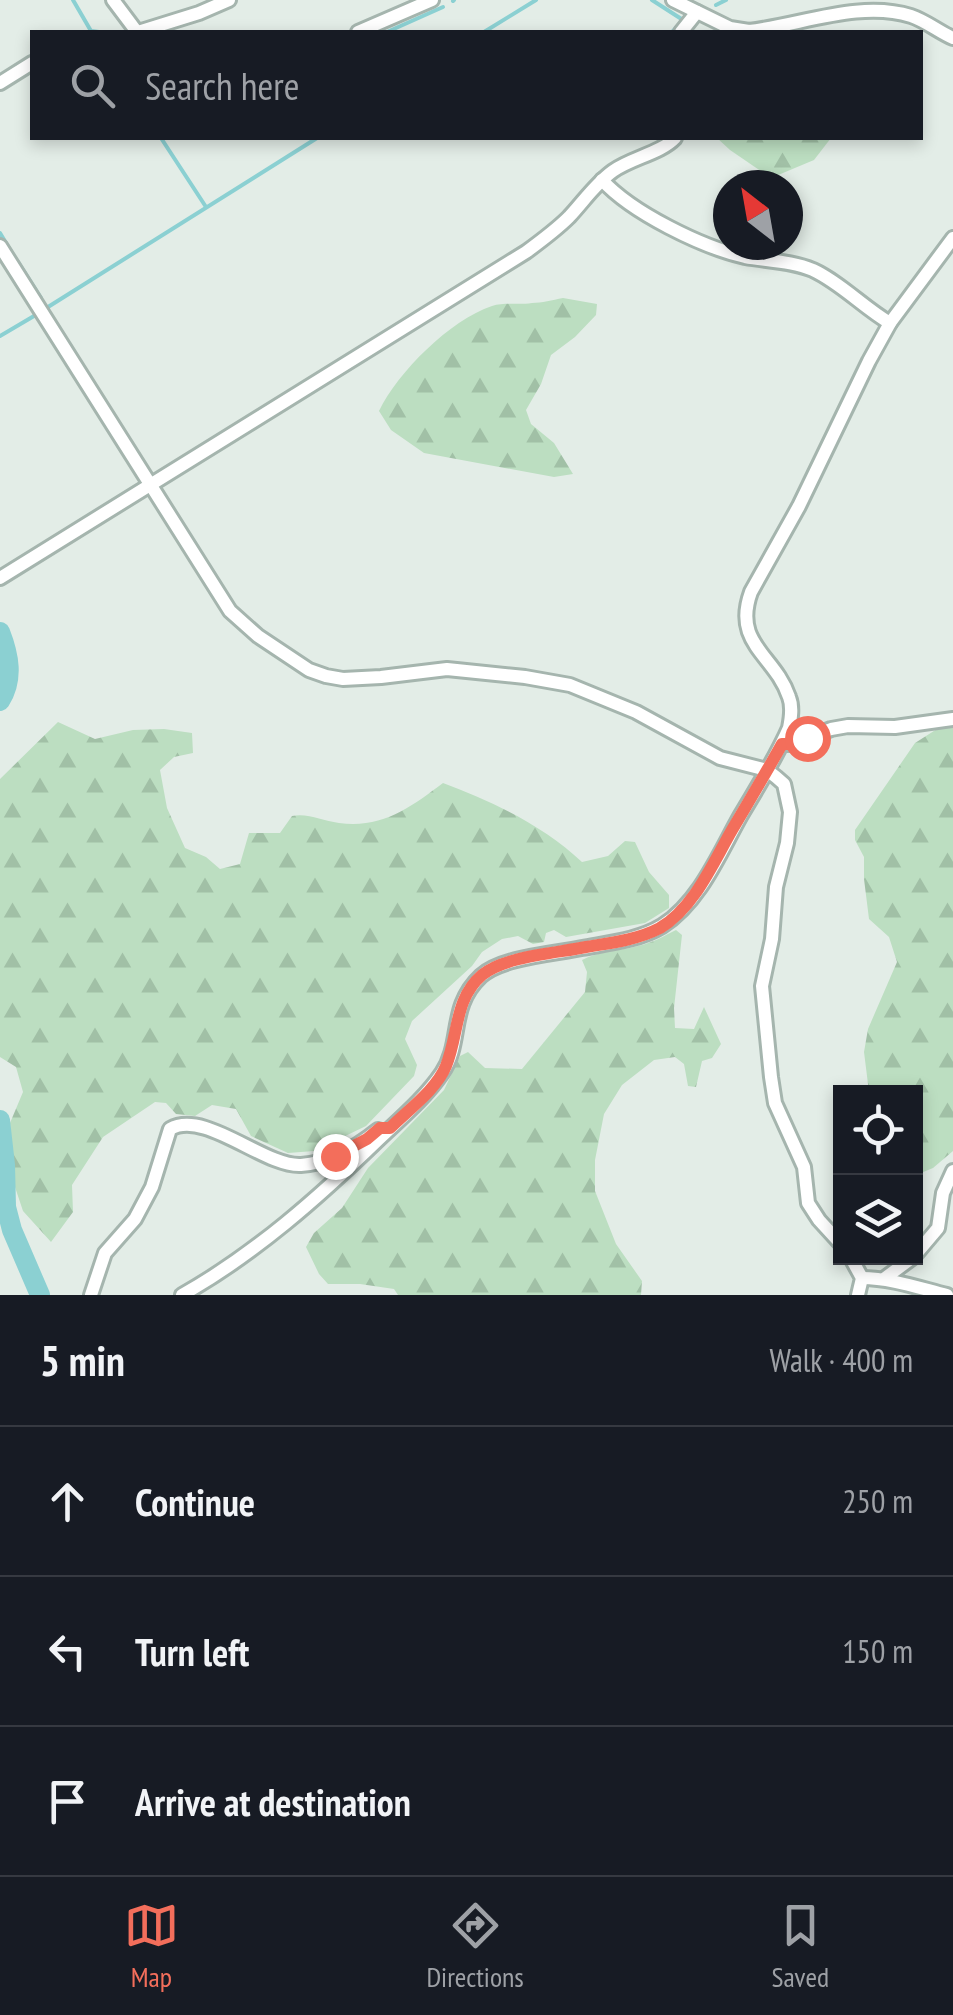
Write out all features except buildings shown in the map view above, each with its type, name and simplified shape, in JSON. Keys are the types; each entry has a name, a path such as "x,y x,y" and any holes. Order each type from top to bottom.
{"street":[{"path":"113,0 136,30"},
{"path":"142,30 229,0"},
{"path":"363,30 432,0"},
{"path":"673,0 730,28 743,30"},
{"path":"684,30 697,12"},
{"path":"754,30 851,12 893,12 914,17 953,38"},
{"path":"0,83 30,63"},
{"path":"0,578 526,252 569,216 602,180 629,160 673,140"},
{"path":"602,180 648,214 699,243 816,271 890,323"},
{"path":"182,1295 266,1238 351,1166 432,1086 445,1069 458,1010 484,973 508,962 632,938 659,928 688,903 782,744 792,713 790,698 750,636 746,607 890,323 953,238"},
{"path":"0,246 230,611 258,636 309,670 344,679 447,669 570,686 636,712 720,758 767,770 784,784 790,812 787,843 776,888 772,939 762,986 770,1078 779,1114 804,1167 808,1202 833,1235"},
{"path":"782,744 848,726 895,727 953,719"},
{"path":"91,1295 105,1254 135,1219 152,1187 170,1129 175,1126 184,1124 209,1130 281,1162 300,1165 335,1156 380,1128 390,1128"},
{"path":"923,1246 938,1228 944,1192 953,1171"},
{"path":"854,1265 862,1278 858,1295"},
{"path":"885,1278 902,1265"},
{"path":"862,1278 885,1278 947,1295"}],"green space":[{"path":"719,140 829,140 814,160 790,170 759,170"},
{"path":"563,298 597,304 596,315 551,355 526,410 531,424 554,443 573,474 554,477 424,453 391,430 379,411 412,364 443,335 492,306"},
{"path":"58,722 95,739 133,730 192,733 193,753 174,757 160,770 167,808 185,848 206,857 220,869 240,864 249,833 280,833 292,816 369,823 407,808 443,783 517,816 582,862 608,856 625,841 635,842 649,872 669,895 669,908 645,923 566,937 554,930 546,933 544,942 533,944 518,936 502,939 482,952 412,1021 405,1039 417,1065 414,1076 366,1126 314,1151 288,1153 251,1136 236,1109 212,1105 195,1116 176,1114 166,1103 155,1102 103,1137 72,1185 73,1212 51,1242 23,1211 15,1187 10,1123 23,1092 16,1067 0,1057 0,779"},
{"path":"953,726 953,1151 923,1172 923,1085 868,1085 864,1052 868,1029 897,962 889,937 869,919 864,857 855,840 855,830 915,743 937,729"},
{"path":"676,930 682,935 675,1028 694,1029 704,1007 721,1044 712,1058 702,1061 696,1087 688,1086 684,1064 675,1057 654,1060 622,1085 604,1114 595,1160 595,1191 616,1244 642,1281 641,1295 398,1295 394,1289 328,1284 306,1247 314,1233 342,1208 368,1168 444,1090 460,1056 468,1052 485,1068 522,1069 585,992 587,972 582,960 643,945"}],"waterway":[{"path":"73,0 90,30"},
{"path":"487,30 536,0"},
{"path":"652,0 683,20 674,30"},
{"path":"716,5 726,0"},
{"path":"391,30 443,7"},
{"path":"162,140 206,207"},
{"path":"48,307 314,140"},
{"path":"0,233 12,253"},
{"path":"18,262 41,298"},
{"path":"0,336 34,316"},
{"path":"0,632 9,667 0,701"},
{"path":"0,1120 6,1207 40,1295"}],"route":[{"path":"335,1156 380,1128 390,1128 432,1086 445,1069 458,1010 484,973 508,962 632,938 672,919 707,874 782,744 807,738"}]}
